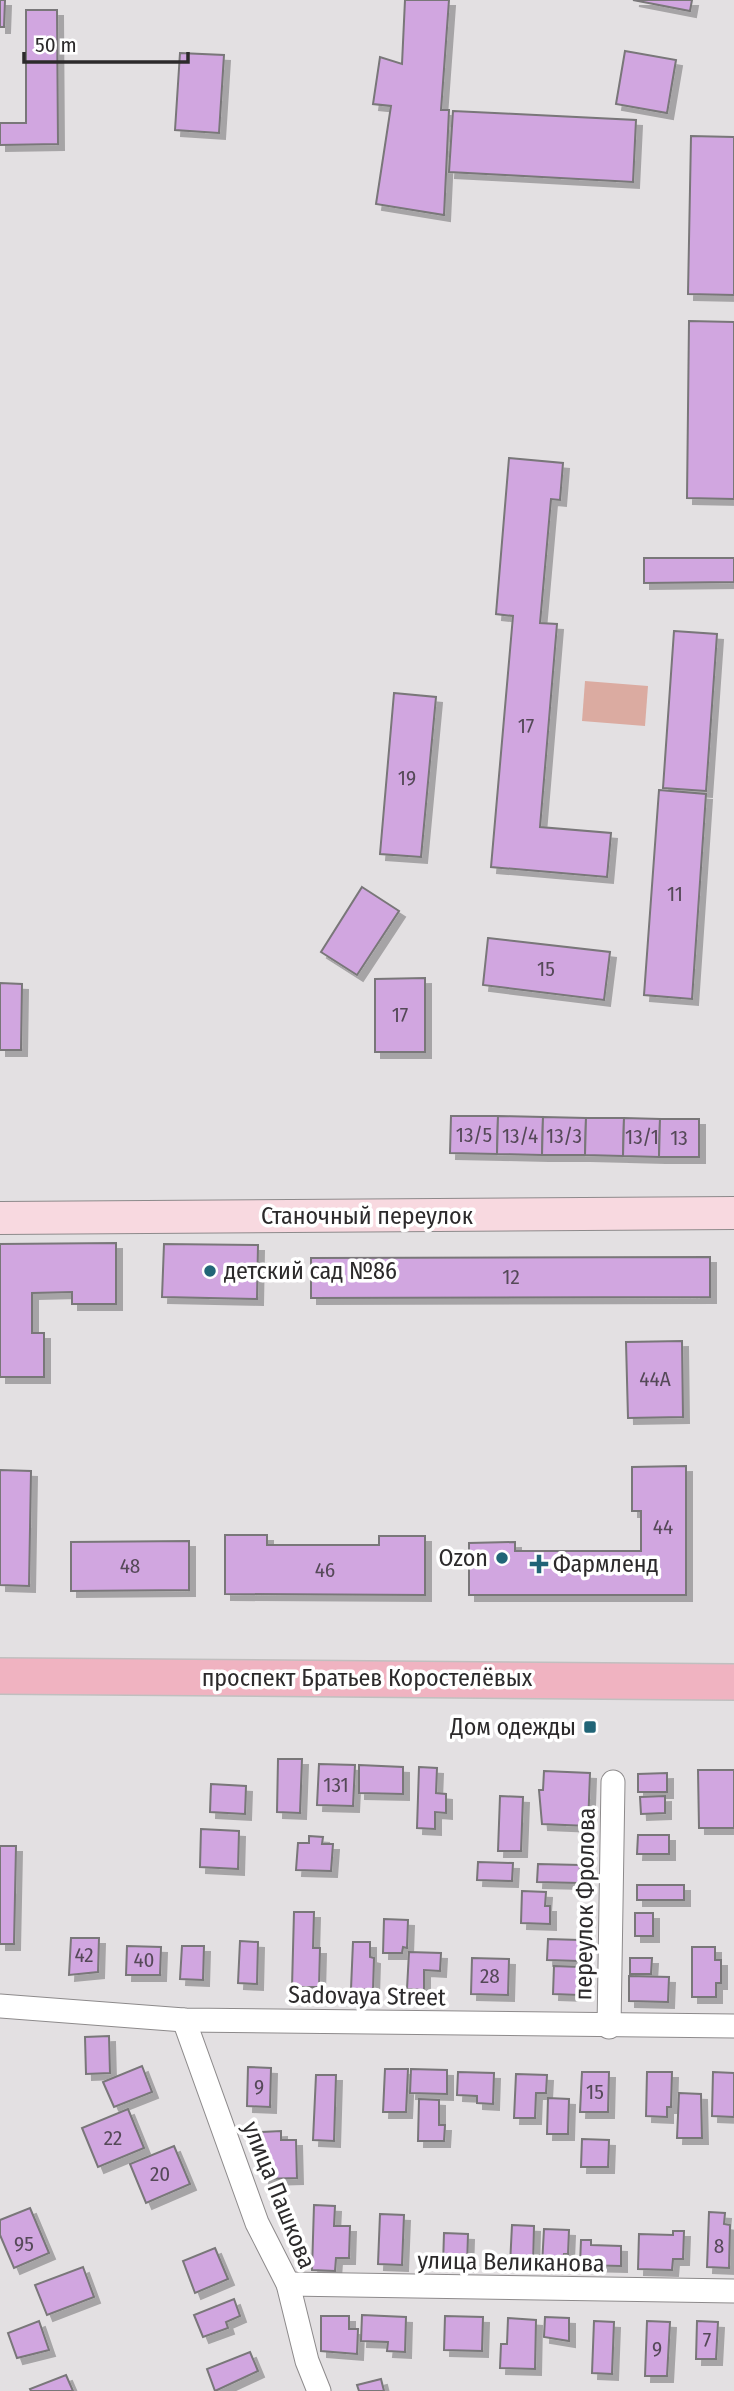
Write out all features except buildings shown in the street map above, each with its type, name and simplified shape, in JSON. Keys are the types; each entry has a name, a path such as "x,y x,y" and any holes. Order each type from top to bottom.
{"main road":[{"name":"Станочный переулок","path":"0,1218 734,1213"},
{"name":"проспект Братьев Коростелёвых","path":"0,1676 734,1682"}],"street":[{"name":"переулок Фролова","path":"610,2026 613,1782"},
{"name":"Sadovaya Street","path":"0,2006 184,2020 734,2026"},
{"name":"улица Пашкова","path":"184,2020 257,2223 288,2284 307,2361 319,2391"},
{"name":"улица Великанова","path":"288,2284 734,2291"}],"shaded area":[{"path":"585,681 648,686 645,726 582,721"}],"place":[{"name":"детский сад №86","path":"210,1271"},
{"name":"Ozon","path":"502,1558"},
{"name":"Фармленд","path":"539,1564"},
{"name":"Дом одежды","path":"590,1727"}]}
